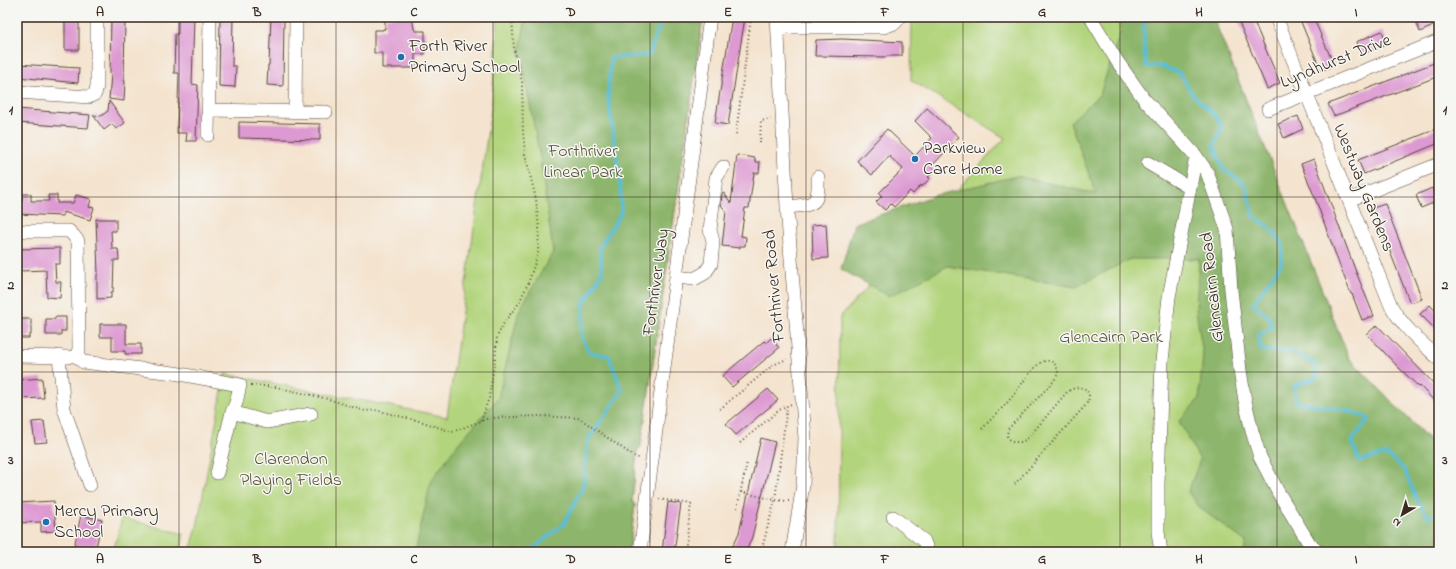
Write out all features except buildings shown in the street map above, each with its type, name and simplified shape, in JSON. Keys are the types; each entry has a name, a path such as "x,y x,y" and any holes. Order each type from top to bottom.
{"street":[{"path":"17,92 89,97 95,94 97,86 98,17"},
{"path":"208,135 210,17"},
{"path":"295,111 296,17"},
{"name":"Forthriver Way","path":"640,552 710,17"},
{"path":"777,22 819,22 884,27 895,23 900,17"},
{"name":"Glencairn Road","path":"1091,17 1117,61 1144,99 1196,156 1207,172 1227,229 1231,290 1240,370 1245,401 1260,458 1278,492 1309,543 1318,552"},
{"name":"Westway Gardens","path":"1276,17 1391,306 1397,317 1406,327 1439,359"},
{"name":"Forthriver Road","path":"777,22 787,207 805,438 803,485 792,552"},
{"name":"Lyndhurst Drive","path":"1268,109 1439,40"},
{"path":"209,110 326,112"},
{"path":"1161,552 1158,532 1158,484 1162,361 1169,297 1196,156"},
{"path":"1148,163 1190,188"},
{"path":"1349,200 1439,164"},
{"path":"676,277 694,279 705,273 711,264 713,241 710,230 716,178 723,167"},
{"path":"787,207 811,204 815,201 818,197 818,177"},
{"path":"17,231 69,231 78,241 79,350 76,356"},
{"path":"17,356 76,356 83,362 174,373 240,385 217,473"},
{"path":"59,356 64,409 90,485"},
{"path":"232,412 267,422 311,414"},
{"path":"893,517 924,541 928,552"}],"path":[{"path":"481,421 489,398 497,337 504,321 519,303 529,281 538,253 539,229 536,199 525,154 522,82 514,49 512,17"},
{"path":"736,134 751,17"},
{"path":"760,142 761,121 782,117"},
{"path":"720,409 773,366 799,354"},
{"path":"982,429 1011,398 1036,367 1043,362 1051,361 1054,363 1057,366 1058,374 1053,382 1008,428 1007,436 1012,442 1022,442 1028,438 1067,392 1080,387 1087,391 1090,398 1086,406 1012,486"},
{"path":"240,385 276,387 328,399 365,411 376,410 423,422 452,432 489,418 539,416 579,418 638,458"},
{"path":"740,443 780,410 802,399"},
{"path":"761,552 774,500 787,406"},
{"path":"737,508 747,462"},
{"path":"741,492 774,500"},
{"path":"647,498 691,504 685,552"}],"green space":[{"name":"Forthriver Linear Park","path":"498,17 703,17 641,446 637,451 632,501 635,505 629,552 190,552 197,527 225,374 447,417 492,102"},
{"name":"Forthriver Linear Park","path":"526,17 703,17 641,446 637,451 632,501 635,505 629,552 415,552 431,481 457,445 498,398 519,311 553,252 540,158 520,51"},
{"name":"Glencairn Park","path":"912,17 1213,17 1349,358 1439,450 1439,552 839,552 840,317 1005,138 911,80"},
{"path":"1118,17 1213,17 1349,358 1439,450 1439,552 1244,552 1246,542 1200,508 1188,492 1200,460 1179,421 1199,399 1203,355 1196,310 1199,259 1130,259 1076,287 948,266 889,296 841,269 854,224 933,196 1017,176 1096,194 1070,122 1100,94 1121,30"},
{"path":"122,518 184,534 180,552 113,552"}],"waterway":[{"path":"529,552 564,524 583,487 588,440 622,391 609,356 589,352 581,335 584,303 602,273 600,247 621,213 620,183 608,95 611,58 649,55 661,21 658,17"},
{"path":"1144,17 1146,66 1161,66 1180,73 1192,94 1215,115 1222,128 1214,145 1223,169 1245,184 1254,217 1267,225 1283,244 1281,264 1253,304 1269,317 1272,328 1259,335 1261,350 1293,352 1315,364 1317,377 1294,386 1296,402 1350,411 1369,419 1352,440 1359,461 1386,454 1404,469 1416,498 1428,517 1439,512"}],"place":[{"name":"Forth River Primary School","path":"401,57"},
{"name":"Parkview Care Home","path":"915,159"},
{"name":"Mercy Primary School","path":"46,522"}],"park label":[{"name":"Clarendon Playing Fields","path":"291,470"}]}
